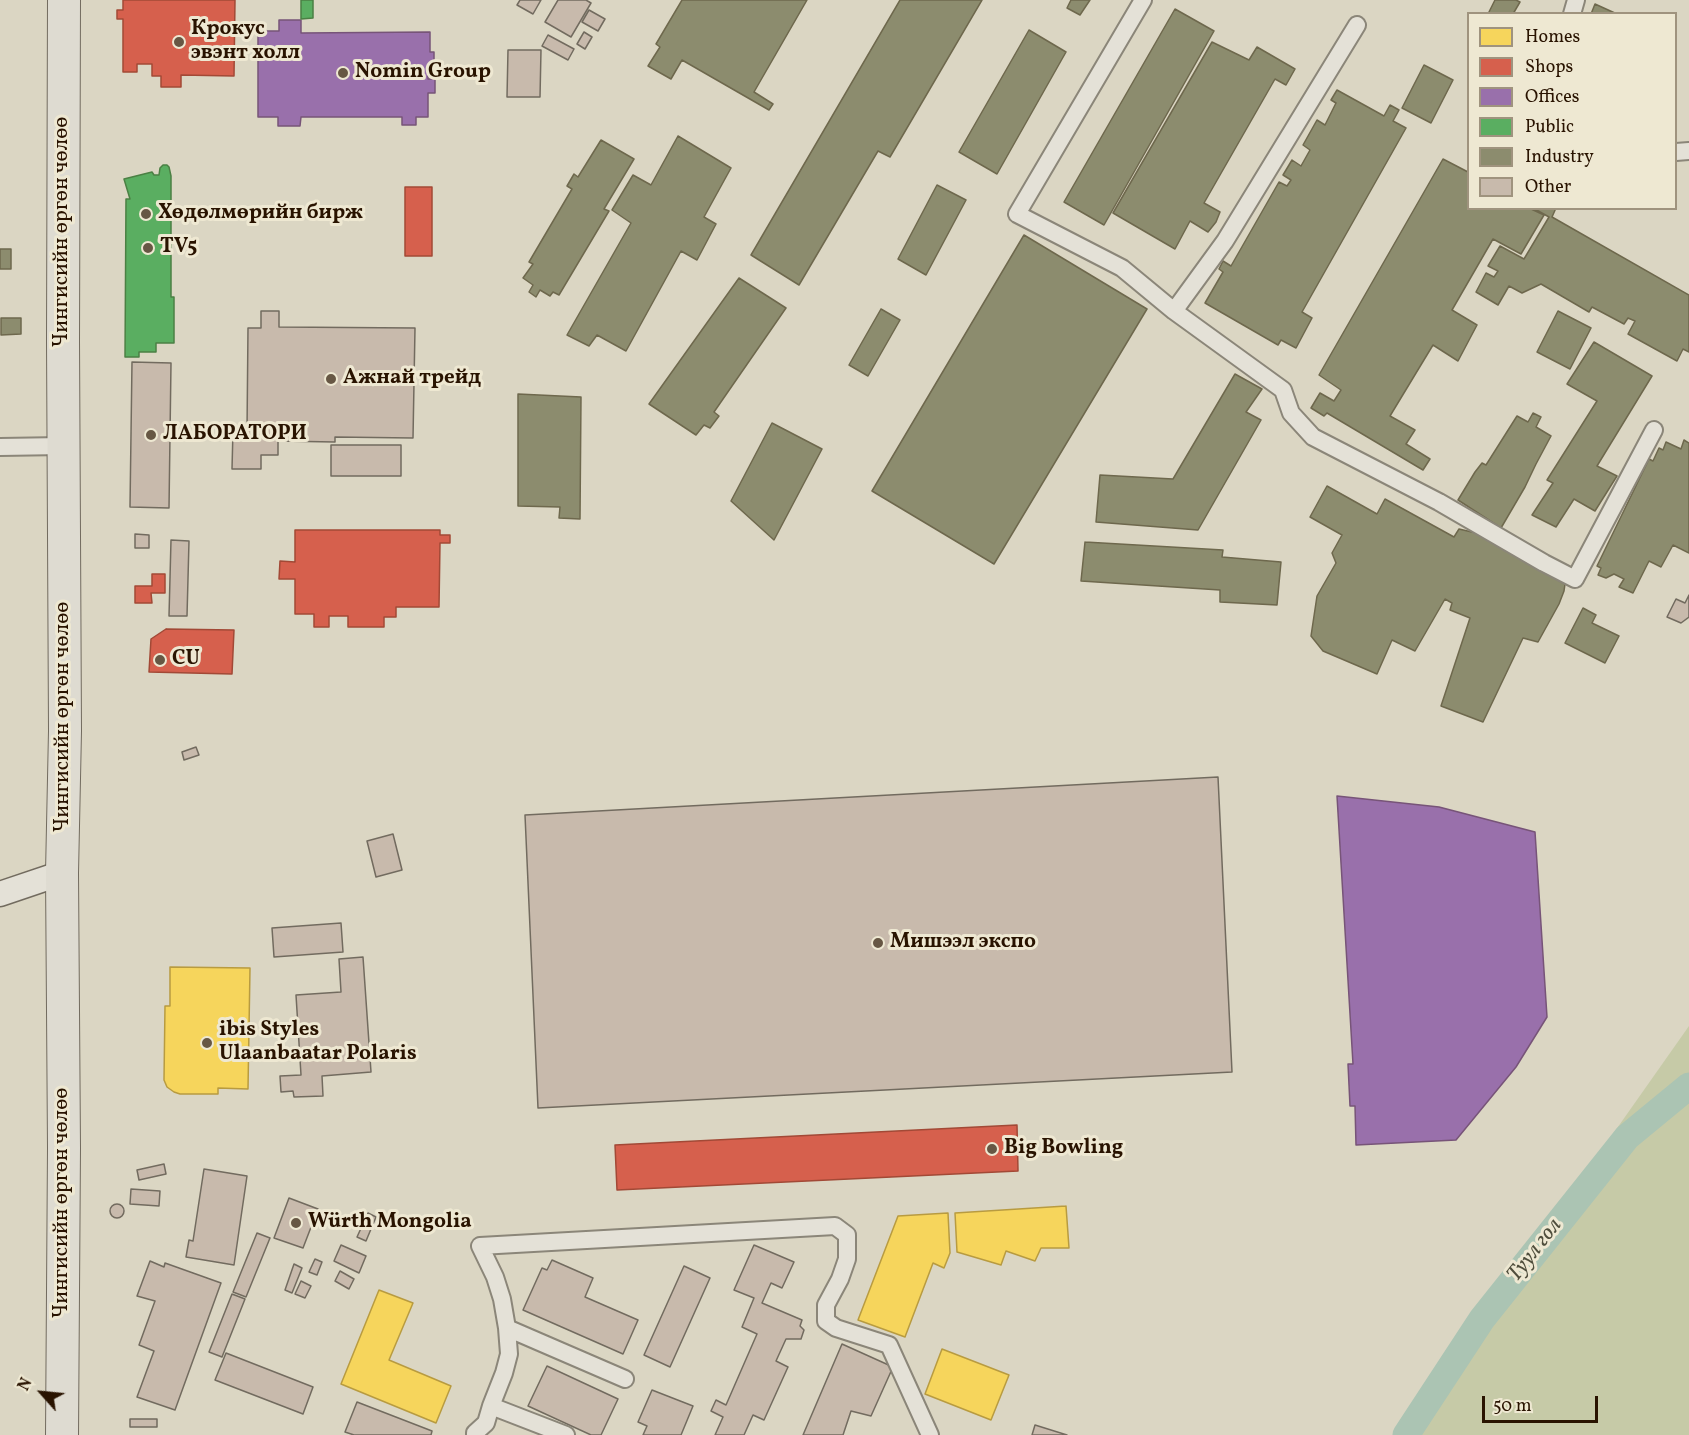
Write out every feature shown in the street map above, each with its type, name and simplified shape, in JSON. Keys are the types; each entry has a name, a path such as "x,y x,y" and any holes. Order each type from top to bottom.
{"highway":[{"name":"Чингисийн өргөн чөлөө","path":"62,1435 64,1149 62,873 65,731 64,0"}],"street":[{"path":"1143,0 1017,214 1122,268 1174,310 1283,390 1291,413 1313,437 1439,502 1575,579 1654,430"},
{"path":"1174,310 1225,241 1357,25"},
{"path":"0,447 63,446"},
{"path":"0,894 62,873"},
{"path":"475,1435 486,1423 509,1354 502,1299 495,1277 480,1246 836,1226 848,1235 847,1259 840,1279 826,1305 826,1321 836,1328 889,1345 930,1435"},
{"path":"507,1328 625,1379"},
{"path":"491,1406 566,1435"}],"green space":[{"path":"1689,1026 1689,1435 1401,1435"}],"building: Homes":[{"name":"ibis Styles Ulaanbaatar Polaris","path":"170,967 250,968 248,1089 218,1088 218,1094 180,1094 167,1087 164,1080 165,1006 170,1006"},
{"path":"1066,1206 1069,1248 1041,1248 1035,1261 1006,1251 1001,1265 957,1252 955,1213"},
{"path":"948,1213 950,1253 944,1268 933,1263 905,1337 858,1320 898,1216"},
{"path":"379,1290 413,1303 389,1360 451,1386 436,1423 341,1384"},
{"path":"942,1349 1009,1375 991,1420 925,1394"}],"building: Shops":[{"name":"Крокус эвэнт холл","path":"123,0 235,0 234,76 181,75 181,87 161,87 161,76 152,76 152,64 137,64 137,72 123,72 123,19 117,19 117,10 123,10"},
{"path":"405,187 432,187 432,256 405,256"},
{"path":"295,530 440,530 440,535 450,535 450,543 440,543 439,607 396,607 396,617 384,617 384,627 348,627 348,616 329,616 329,627 314,627 314,614 295,614 295,579 279,579 280,561 295,562"},
{"path":"152,574 165,574 165,593 151,593 152,603 135,603 135,586 152,586"},
{"path":"166,629 234,630 232,674 149,672 151,639"},
{"path":"1017,1125 1018,1171 617,1190 615,1145"}],"building: Offices":[{"name":"Nomin Group","path":"279,20 301,20 301,33 430,32 430,52 434,52 434,66 428,66 428,79 435,79 435,93 428,93 428,117 416,117 416,125 402,125 402,117 301,117 300,126 278,126 278,117 258,117 258,31 279,31"},
{"path":"1337,796 1439,807 1535,832 1547,1017 1516,1067 1456,1140 1356,1145 1355,1106 1350,1106 1348,1064 1353,1064"}],"building: Public":[{"path":"301,0 313,0 313,18 301,19"},
{"name":"TV5","path":"163,165 169,167 171,176 171,297 174,297 174,343 156,343 156,352 139,352 139,357 125,357 126,199 130,199 124,179 152,172 154,175 159,175"}],"building: Industry":[{"path":"682,0 807,0 754,92 773,104 769,110 682,60 671,79 648,66 660,47 656,44"},
{"path":"900,0 982,0 890,157 878,151 799,285 751,255"},
{"path":"1071,0 1090,0 1080,15 1067,8"},
{"path":"1495,0 1520,2 1514,12 1489,12"},
{"path":"1595,4 1613,12 1592,12"},
{"path":"1175,9 1214,31 1104,225 1064,202"},
{"path":"1029,30 1066,52 997,174 959,152"},
{"path":"1212,42 1249,60 1257,47 1295,69 1286,85 1275,79 1204,203 1220,212 1216,222 1208,232 1190,221 1175,249 1113,213"},
{"path":"1424,65 1453,80 1431,123 1402,108"},
{"path":"1337,90 1384,116 1390,105 1399,110 1393,121 1406,128 1302,312 1312,318 1296,348 1281,340 1278,345 1205,303 1223,272 1219,269 1223,261 1231,266 1279,182 1287,186 1291,180 1283,175 1292,160 1301,166 1310,150 1303,145 1317,120 1325,125 1336,103 1331,100"},
{"path":"678,136 731,168 704,217 716,224 697,260 681,251 626,351 597,335 589,346 567,335 631,223 612,210 633,175 651,185"},
{"path":"601,140 634,159 604,209 609,211 559,295 553,292 550,296 540,290 536,297 529,292 533,285 523,278 533,264 529,262 572,189 567,186 574,174 578,177"},
{"path":"1443,159 1467,171 1467,210 1533,210 1544,215 1521,254 1493,239 1452,310 1477,325 1458,361 1433,345 1390,416 1415,430 1406,444 1430,459 1423,470 1327,413 1324,416 1311,408 1320,393 1334,401 1341,390 1319,375"},
{"path":"937,185 966,200 926,275 898,259"},
{"path":"1537,210 1555,210 1552,217 1689,295 1689,352 1683,349 1677,361 1628,334 1635,321 1628,318 1624,324 1592,307 1589,312 1541,284 1522,293 1509,286 1498,305 1476,292 1486,273 1494,277 1498,271 1488,266 1500,246 1524,259 1549,217"},
{"path":"1024,235 1147,309 994,564 872,491"},
{"path":"0,249 11,249 11,269 0,269"},
{"path":"739,278 786,308 714,412 719,416 710,428 704,425 696,435 649,404"},
{"path":"881,309 900,320 868,376 849,365"},
{"path":"1558,311 1591,328 1570,369 1537,352"},
{"path":"1,318 21,318 21,334 1,335"},
{"path":"1594,342 1652,376 1597,466 1617,476 1595,511 1574,499 1556,527 1532,515 1553,483 1547,480 1597,401 1567,384"},
{"path":"1235,374 1262,389 1246,412 1261,420 1198,530 1096,522 1100,475 1173,479"},
{"path":"518,394 581,397 580,519 559,518 560,507 518,506"},
{"path":"1533,413 1541,417 1536,427 1551,436 1501,528 1458,500 1482,463 1486,465 1517,416 1528,422"},
{"path":"772,423 822,449 774,540 731,501"},
{"path":"1684,440 1689,443 1689,553 1673,545 1661,567 1649,561 1633,593 1619,587 1624,579 1614,574 1606,578 1598,575 1601,568 1597,566 1649,459 1653,461 1659,448 1663,450 1666,442 1681,449"},
{"path":"1327,486 1377,514 1385,499 1454,537 1459,529 1476,533 1565,584 1559,604 1538,642 1523,638 1483,722 1441,706 1470,618 1450,610 1452,603 1445,599 1415,651 1392,640 1377,674 1323,651 1311,636 1317,596 1336,563 1332,553 1342,535 1310,517"},
{"path":"1085,542 1223,550 1222,557 1281,562 1277,605 1220,602 1220,590 1081,581"},
{"path":"1583,608 1596,615 1592,623 1619,636 1605,663 1565,643"}],"building: Other":[{"path":"520,0 541,0 533,14 517,5"},
{"path":"558,0 586,0 591,3 571,37 545,22"},
{"path":"589,10 605,19 598,31 582,22"},
{"path":"584,32 592,37 585,49 577,44"},
{"path":"548,35 574,49 568,60 542,46"},
{"path":"508,50 541,50 540,97 507,97"},
{"name":"Ажнай трейд","path":"261,311 279,311 279,327 415,328 413,438 335,437 335,442 278,441 278,455 261,455 261,469 232,469 233,430 247,431 248,328 261,328"},
{"name":"ЛАБОРАТОРИ","path":"132,362 171,363 169,508 130,507"},
{"path":"331,445 401,445 401,476 331,476"},
{"path":"135,534 149,535 149,548 135,548"},
{"path":"171,540 189,541 187,616 169,616"},
{"path":"1689,595 1689,617 1681,623 1667,617 1676,599 1685,603"},
{"path":"196,747 199,755 184,760 182,752"},
{"name":"Мишээл экспо","path":"1218,777 1232,1072 538,1108 525,815"},
{"path":"393,834 402,870 376,877 367,841"},
{"path":"341,923 343,952 274,957 272,928"},
{"path":"363,957 371,1072 322,1076 323,1096 294,1097 293,1091 281,1092 280,1076 301,1075 296,995 341,992 339,959"},
{"path":"164,1164 166,1174 139,1180 137,1170"},
{"path":"204,1169 247,1176 234,1265 186,1257 189,1240 193,1241"},
{"path":"131,1189 160,1191 159,1206 130,1204"},
{"name":"Würth Mongolia","path":"289,1198 318,1209 303,1248 274,1238"},
{"path":"117,1204 122,1206 124,1211 122,1216 117,1218 112,1216 110,1211 112,1206"},
{"path":"368,1213 376,1217 366,1241 357,1237"},
{"path":"257,1233 270,1238 246,1297 233,1292"},
{"path":"341,1245 366,1256 359,1273 334,1261"},
{"path":"754,1245 794,1262 782,1288 771,1283 762,1303 802,1320 800,1326 804,1330 801,1339 786,1339 776,1361 788,1367 764,1420 753,1415 744,1435 715,1435 723,1417 711,1411 716,1400 726,1405 757,1334 742,1327 754,1298 734,1290"},
{"path":"315,1259 322,1262 317,1275 309,1272"},
{"path":"552,1260 593,1278 585,1297 638,1320 623,1354 523,1310 542,1268 547,1270"},
{"path":"150,1261 164,1267 165,1263 221,1283 175,1410 137,1397 154,1351 139,1345 155,1301 137,1296"},
{"path":"294,1264 302,1268 292,1293 285,1290"},
{"path":"684,1266 710,1278 670,1367 644,1355"},
{"path":"340,1271 354,1279 349,1289 335,1281"},
{"path":"301,1281 311,1286 305,1298 295,1294"},
{"path":"232,1294 245,1299 222,1357 209,1352"},
{"path":"842,1344 893,1367 871,1416 851,1411 843,1435 803,1435"},
{"path":"226,1353 313,1387 303,1414 215,1380"},
{"path":"547,1366 618,1399 601,1435 591,1435 528,1406"},
{"path":"652,1390 693,1406 681,1435 643,1435 647,1426 638,1422"},
{"path":"357,1402 432,1431 431,1435 354,1435 345,1432"},
{"path":"130,1419 157,1419 157,1427 130,1427"},
{"path":"1035,1425 1067,1435 1032,1435"}],"waterway":[{"name":"Туул гол","path":"1406,1435 1482,1319 1627,1137 1689,1086"}],"place":[{"name":"Крокус эвэнт холл","path":"179,42"},
{"name":"Nomin Group","path":"343,73"},
{"name":"Хөдөлмөрийн бирж","path":"146,214"},
{"name":"TV5","path":"148,248"},
{"name":"Ажнай трейд","path":"331,379"},
{"name":"ЛАБОРАТОРИ","path":"151,435"},
{"name":"CU","path":"160,660"},
{"name":"Мишээл экспо","path":"878,943"},
{"name":"ibis Styles Ulaanbaatar Polaris","path":"207,1043"},
{"name":"Big Bowling","path":"992,1149"},
{"name":"Würth Mongolia","path":"296,1223"}]}
